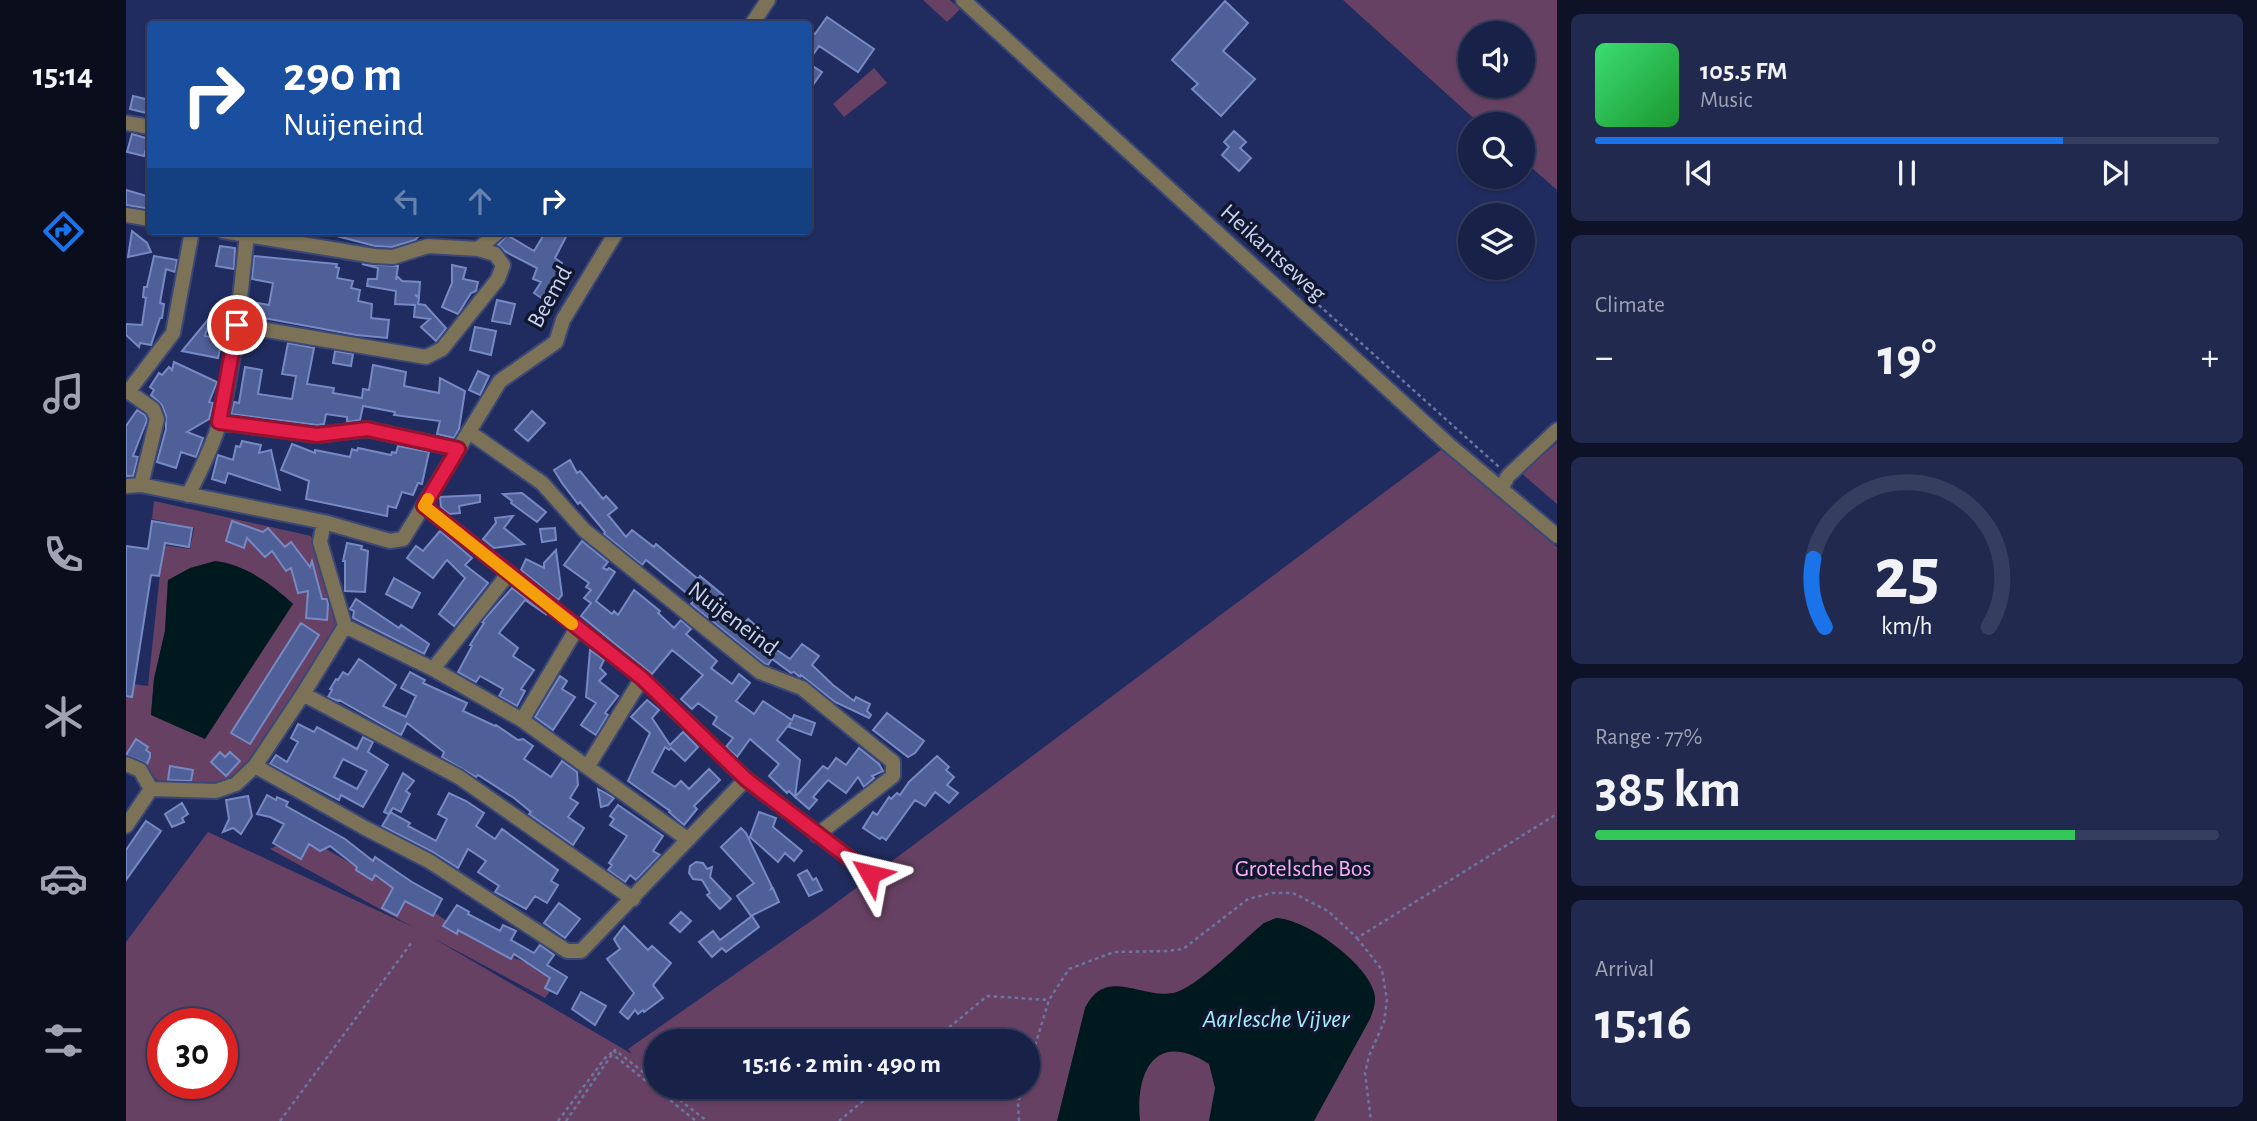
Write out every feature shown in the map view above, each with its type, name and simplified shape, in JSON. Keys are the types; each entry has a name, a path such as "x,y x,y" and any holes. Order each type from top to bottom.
{"street":[{"path":"754,21 768,0"},
{"name":"Heikantseweg","path":"963,0 1449,445 1505,483 1557,536"},
{"path":"126,123 147,126"},
{"path":"126,215 147,218"},
{"path":"141,485 157,419 153,409 127,391 173,333 191,235"},
{"path":"188,495 201,471 219,422 237,325 247,235"},
{"path":"237,325 426,357 442,349 498,279 503,265 495,254 478,249 428,246 393,257 253,235"},
{"path":"478,249 494,235"},
{"name":"Beemd","path":"469,432 500,381 556,342 563,320 615,235"},
{"path":"219,422 317,435 367,429 458,449"},
{"path":"1505,483 1557,430"},
{"path":"126,486 141,485 324,522 390,541 403,539 469,432"},
{"name":"Nuijeneind","path":"469,432 542,483 584,530 760,673 802,688 893,762 893,776 817,835"},
{"path":"424,506 642,678 746,779 870,874"},
{"path":"324,522 320,542 345,626 433,669 522,720 687,839"},
{"path":"433,669 509,573"},
{"path":"151,789 216,790 236,784 255,766 345,626"},
{"path":"522,720 577,628"},
{"path":"588,766 642,678"},
{"path":"303,694 460,778 632,899"},
{"path":"126,764 140,770 151,789"},
{"path":"255,766 429,861 567,951 581,951 746,779"},
{"path":"126,826 151,789"}],"path":[{"name":"Heikantseweg","path":"1270,261 1505,483"},
{"path":"1357,938 1557,814"},
{"path":"1040,1029 1049,1000 1069,969 1114,952 1184,949 1248,899 1272,893 1293,893 1328,911 1357,938 1382,970 1387,1000 1384,1022 1369,1056 1365,1073 1371,1121"},
{"path":"280,1121 412,942"},
{"path":"947,1029 987,996 1049,1000"},
{"path":"615,1050 644,1073"},
{"path":"558,1121 605,1058 615,1050"},
{"path":"566,1121 615,1050"},
{"path":"615,1050 616,1057 696,1121"},
{"path":"679,1099 707,1121"},
{"path":"839,1121 866,1099"},
{"path":"1019,1099 1019,1121"}],"green space":[{"path":"923,0 950,0 960,9 947,22"},
{"path":"1343,0 1557,0 1557,190 1535,171 1535,112 1467,112"},
{"path":"874,68 887,83 844,117 833,104"},
{"path":"1557,443 1557,504 1521,473"},
{"name":"Grotelsche Bos","path":"1441,450 1451,458 1456,455 1557,547 1557,1121 126,1121 126,942 208,832 413,927 270,849 286,841 319,845 425,906 474,940 540,968 558,980 545,998 433,938 632,1054 628,1049 644,1038 644,1099 1040,1099 1040,1029 657,1029 828,909"},
{"path":"154,501 311,536 338,607 337,634 251,770 224,786 162,784 147,771 126,761 126,683 148,686 163,545 190,549 194,528 152,519","holes":["233,565 268,584 293,604 151,715 154,679 165,631 168,580"]}],"water":[{"path":"215,561 236,566 257,576 293,604 205,739 151,715 154,679 165,631 168,580 190,568"},
{"name":"Aarlesche Vijver","path":"1276,918 1303,926 1333,944 1360,968 1369,980 1375,996 1370,1019 1314,1121 1209,1121 1215,1088 1209,1064 1191,1055 1175,1052 1163,1054 1153,1061 1146,1072 1141,1086 1140,1121 1057,1121 1085,1008 1093,996 1113,986 1161,994 1183,990 1207,973 1264,923"}],"building":[{"path":"1225,1 1248,23 1223,51 1255,79 1221,116 1192,89 1198,84 1172,60"},
{"path":"827,17 874,49 858,72 819,46 812,56 812,32 815,34"},
{"path":"812,66 822,72 812,86"},
{"path":"133,96 147,99 147,113 130,109"},
{"path":"1234,131 1246,142 1240,148 1251,158 1239,171 1222,155 1229,147 1224,142"},
{"path":"132,134 147,138 144,156 127,152"},
{"path":"126,190 147,196 147,208 126,205"},
{"path":"132,231 147,243 151,252 128,257"},
{"path":"333,235 418,237 392,247 375,246"},
{"path":"507,235 534,251 544,235 567,235 555,258 562,263 552,288 543,299 534,293 541,282 533,279 537,268 498,245"},
{"path":"220,246 235,248 234,269 216,266"},
{"path":"154,256 177,260 175,272 166,269 160,303 164,304 162,318 151,345 140,343 139,347 126,335 126,324 142,325 146,298 143,297 144,287 147,287"},
{"path":"254,256 337,264 337,278 353,281 351,288 360,290 358,301 372,304 371,318 389,320 387,338 253,316 253,302 269,305 273,283 252,279"},
{"path":"362,264 398,266 396,280 397,276 402,281 420,282 419,296 415,295 419,298 418,304 425,305 446,328 436,341 421,327 430,319 414,317 415,305 395,304 396,291 367,286 368,279 377,279 378,268"},
{"path":"452,265 466,268 463,279 478,282 476,291 471,293 458,314 442,307 452,283"},
{"path":"497,300 515,304 510,324 492,321"},
{"path":"211,316 205,336 222,339 218,358 182,351"},
{"path":"475,327 496,331 491,355 470,350"},
{"path":"288,343 314,348 307,384 334,388 333,393 362,398 363,389 369,390 373,365 406,372 404,386 439,393 440,378 465,391 459,429 454,438 437,434 440,421 394,415 395,412 363,406 360,420 347,422 347,417 326,414 324,424 317,425 231,414 234,402 239,403 245,367 262,370 258,394 292,399 296,376 282,374"},
{"path":"335,351 353,354 351,366 333,363"},
{"path":"174,362 217,382 209,402 213,403 209,419 187,432 203,438 196,457 181,452 176,468 157,462 166,429 166,416 162,405 151,395 154,390 150,387 159,373 162,375 169,367 172,370"},
{"path":"478,371 489,376 480,395 469,390"},
{"path":"137,410 145,415 147,420 133,456 138,457 133,476 126,476 126,426"},
{"path":"532,411 545,423 528,441 515,430"},
{"path":"242,441 261,445 259,453 271,450 280,490 228,473 225,483 212,479 218,455 233,460 236,446 240,447"},
{"path":"292,444 315,453 315,450 350,457 352,449 357,451 358,448 391,455 392,452 396,453 398,446 429,452 422,484 418,483 413,495 402,492 396,508 388,506 387,516 306,499 309,481 281,470"},
{"path":"570,460 577,473 580,471 603,499 606,496 617,508 608,515 626,537 632,530 654,547 656,544 698,579 700,576 723,595 714,606 740,628 748,619 762,631 758,635 766,640 765,642 790,659 802,644 819,656 812,665 854,701 856,697 870,704 867,711 871,715 869,718 835,702 801,675 800,677 794,672 791,673 772,659 768,665 765,664 691,604 695,600 646,560 642,565 604,534 554,470"},
{"path":"522,493 546,512 537,522 503,494"},
{"path":"480,495 480,502 459,506 460,513 449,514 441,507 440,497"},
{"path":"513,516 504,528 524,544 494,548 483,539 496,523 495,518"},
{"path":"152,521 192,528 189,547 165,543 159,576 151,575 132,697 126,696 126,546 148,549"},
{"path":"232,521 263,532 268,528 285,547 291,542 310,567 312,561 322,599 327,599 327,620 306,618 308,591 298,593 291,568 286,571 272,551 265,557 247,538 244,548 226,541"},
{"path":"555,528 556,540 542,542 540,529"},
{"path":"440,531 472,558 465,565 488,583 454,626 439,614 465,578 447,560 433,578 407,558 416,546 423,551"},
{"path":"582,541 608,562 603,568 615,572 596,601 612,614 614,611 618,615 634,590 660,611 658,613 674,628 681,620 691,629 686,634 717,661 711,668 732,684 739,674 750,683 736,701 754,714 763,701 792,720 794,715 815,723 811,735 789,727 791,722 777,740 800,760 795,797 769,776 779,764 750,739 737,757 726,747 733,738 713,724 717,717 698,703 692,709 681,699 703,675 672,650 652,674 581,616 591,603 584,598 591,590 586,587 589,583 564,565"},
{"path":"347,543 362,546 361,549 368,551 365,592 345,591 343,561"},
{"path":"556,550 562,595 558,600 521,570 526,559 544,568 544,563"},
{"path":"394,578 420,593 412,608 386,594"},
{"path":"512,588 547,615 525,600 499,633 518,648 513,656 534,670 521,689 525,691 517,706 499,696 503,689 480,676 476,682 458,672 484,623 482,622"},
{"path":"356,599 399,628 401,625 429,644 424,654 353,618 354,611 350,609"},
{"path":"301,623 319,635 250,744 231,733"},
{"path":"590,650 604,660 600,668 606,674 599,681 618,696 605,713 608,715 596,735 581,725 596,703 586,697"},
{"path":"359,659 396,685 383,706 406,717 416,696 401,688 410,672 425,680 423,683 467,703 463,711 496,725 518,740 523,739 533,746 524,759 551,777 562,761 577,772 578,785 570,798 578,803 568,817 584,828 573,845 529,814 531,812 514,798 478,775 476,777 442,757 444,752 407,723 401,735 339,700 328,697 336,679 338,680 343,672 348,675"},
{"path":"560,676 567,681 562,689 575,697 553,730 535,717"},
{"path":"647,700 659,710 652,718 670,745 683,732 698,747 685,761 671,748 669,750 665,747 652,772 675,787 681,781 689,789 709,769 720,780 694,806 697,809 684,825 670,811 628,781 650,733 631,717"},
{"path":"887,713 924,741 915,753 908,757 873,730"},
{"path":"298,724 314,732 317,727 357,749 363,737 373,742 368,752 388,765 363,807 341,795 339,800 270,764 276,755 287,762 298,742 291,738","holes":["343,759 367,771 357,789 334,777"]},
{"path":"136,739 148,747 146,750 150,757 147,764 126,755"},
{"path":"859,748 879,764 883,771 872,776 874,778 864,787 858,777 846,793 828,780 813,797 817,800 809,809 795,797 823,766 828,769 836,758 846,765"},
{"path":"220,752 225,757 230,752 240,761 226,776 211,762"},
{"path":"937,756 949,767 946,770 954,777 947,785 958,793 949,803 935,792 925,806 915,800 886,840 863,828 873,812 877,815 889,797 891,799 897,793 900,795 909,782"},
{"path":"170,766 193,770 191,781 168,780"},
{"path":"403,773 414,781 406,791 410,794 401,812 393,808 390,812 410,823 408,826 436,841 447,819 438,814 449,793 466,801 484,813 476,826 495,839 502,829 558,870 551,881 558,885 547,903 535,896 526,909 495,892 499,886 478,872 486,861 468,849 458,868 382,826 390,813 384,812"},
{"path":"598,789 614,798 608,805 601,807"},
{"path":"267,795 288,802 286,806 345,839 373,861 375,857 442,899 433,916 405,901 397,916 382,908 393,888 375,875 372,880 356,870 357,867 330,846 320,851 309,844 301,859 273,843 284,824 257,814"},
{"path":"248,796 252,816 241,834 233,828 223,832 229,819 226,800"},
{"path":"182,803 188,814 182,818 184,822 172,827 165,814"},
{"path":"618,805 663,836 653,851 660,855 636,880 630,875 625,882 608,870 612,865 609,863 627,836 610,825 614,819 610,816"},
{"path":"759,812 776,818 773,827 802,851 794,861 785,853 778,862 750,837"},
{"path":"146,821 161,831 126,880 126,850"},
{"path":"741,828 746,833 779,902 751,916 737,896 754,883 721,847"},
{"path":"696,862 703,863 707,869 712,867 710,877 731,899 720,909 707,895 710,893 702,880 693,879 689,873 690,866"},
{"path":"807,870 813,880 816,878 822,890 809,896 798,875"},
{"path":"559,903 580,919 565,938 544,923"},
{"path":"457,905 500,931 503,925 516,931 511,940 534,953 540,945 554,955 547,965 567,977 557,994 545,988 550,978 514,954 511,959 458,930 457,934 443,926"},
{"path":"681,912 691,921 680,932 670,923"},
{"path":"752,916 759,927 726,952 722,948 712,957 699,942 713,931 720,940"},
{"path":"624,926 648,950 652,946 671,963 653,985 663,998 644,1012 643,1010 638,1014 635,1010 628,1019 620,1012 634,993 607,959 620,949 614,939"},
{"path":"581,992 606,1006 595,1025 572,1009"}],"slow traffic":[{"path":"428,499 424,506 572,624"}],"route":[{"path":"237,325 219,422 317,435 367,429 458,449 424,506 642,678 746,779 870,874"}]}
